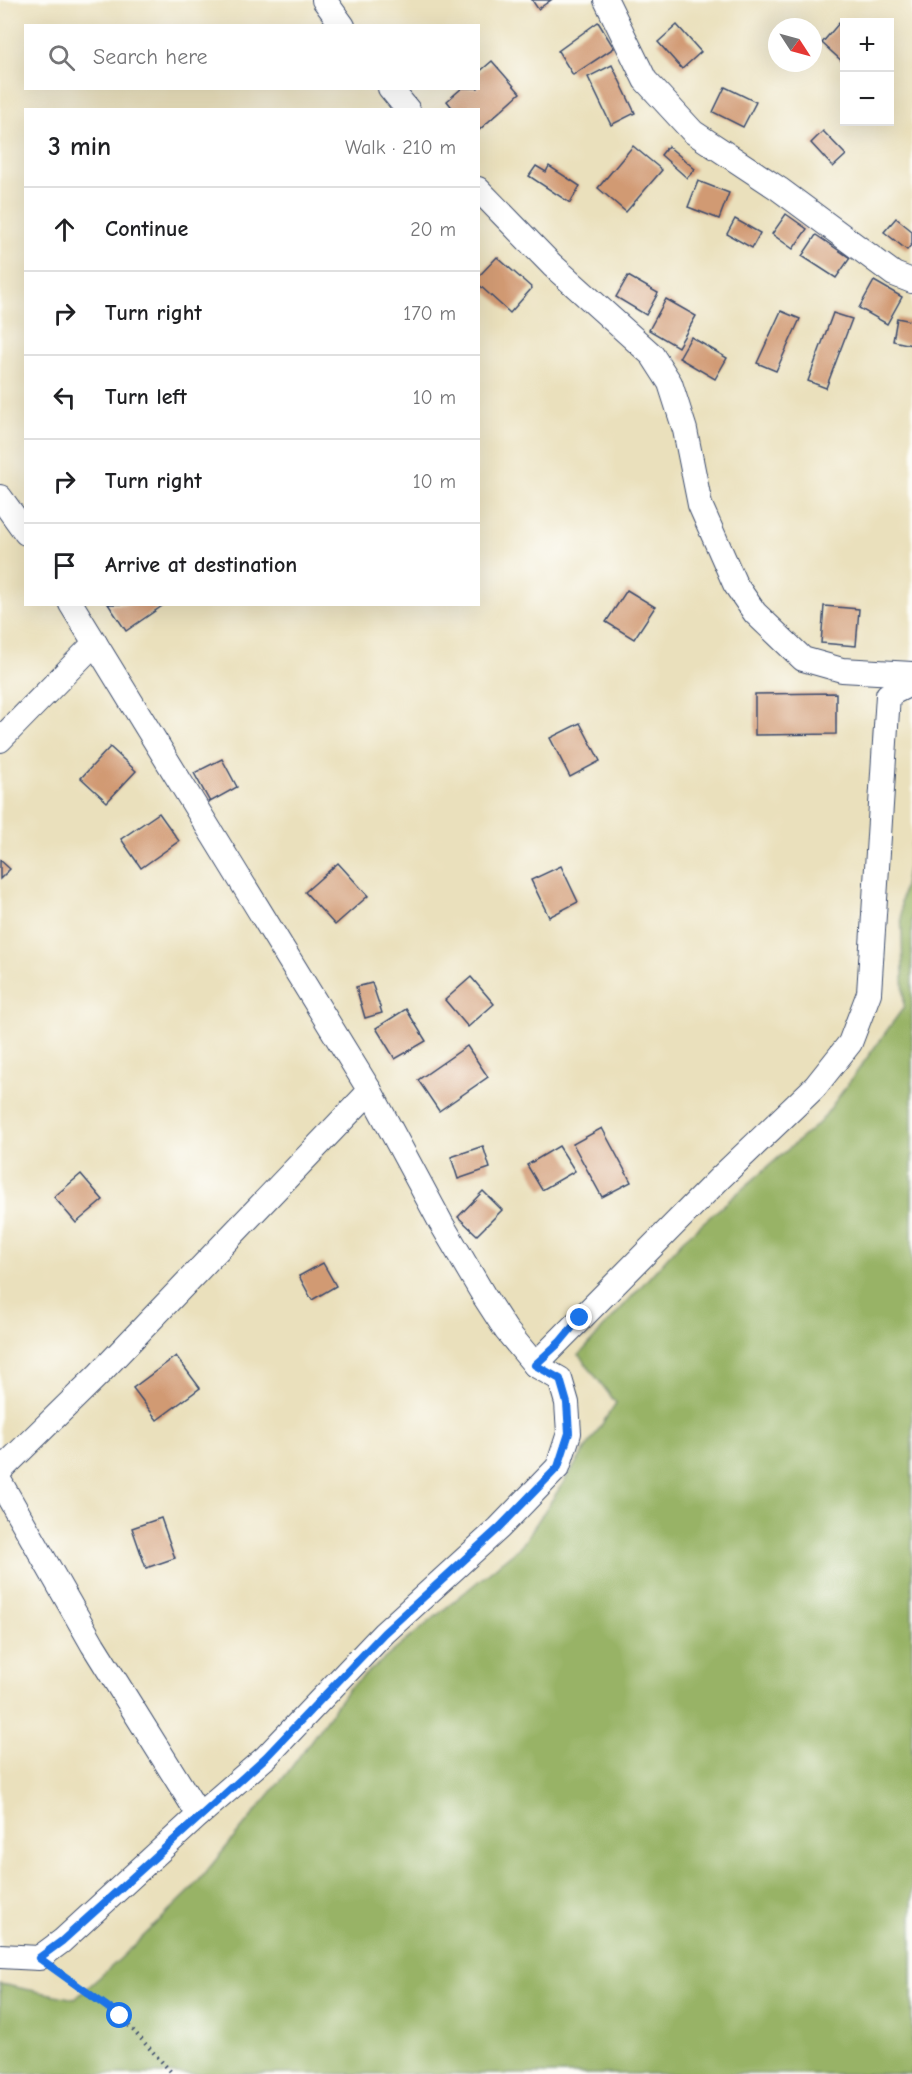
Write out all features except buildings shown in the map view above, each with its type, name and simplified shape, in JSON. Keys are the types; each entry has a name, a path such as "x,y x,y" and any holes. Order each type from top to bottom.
{"street":[{"path":"324,0 341,24"},
{"path":"606,0 645,80 693,132 778,189 894,274 912,281"},
{"path":"392,90 406,108"},
{"path":"480,191 552,265 652,355 670,383 685,430 700,505 735,584 755,613 803,659 842,670 912,674"},
{"path":"0,497 24,529"},
{"path":"0,1956 39,1958 62,1941 266,1757 384,1633 499,1528 558,1467 569,1433 567,1403 560,1379 535,1365 506,1330 484,1296 441,1223 370,1091 72,606"},
{"path":"0,740 95,643"},
{"path":"535,1365 711,1187 815,1087 850,1043 869,993 888,695 912,682"},
{"path":"0,1471 99,1374 370,1091"},
{"path":"0,1482 93,1645 200,1815"}],"path":[{"path":"39,1958 120,2016 173,2074"}],"green space":[{"path":"912,842 912,2074 0,2074 0,1984 75,1999 192,1889 288,1772 349,1688 522,1545 616,1403 579,1355 683,1240 821,1121 904,1007 901,902"}],"route":[{"path":"120,2016 39,1958 62,1941 266,1757 384,1633 499,1528 558,1467 569,1433 567,1403 560,1379 535,1365 560,1342 580,1318"}]}
